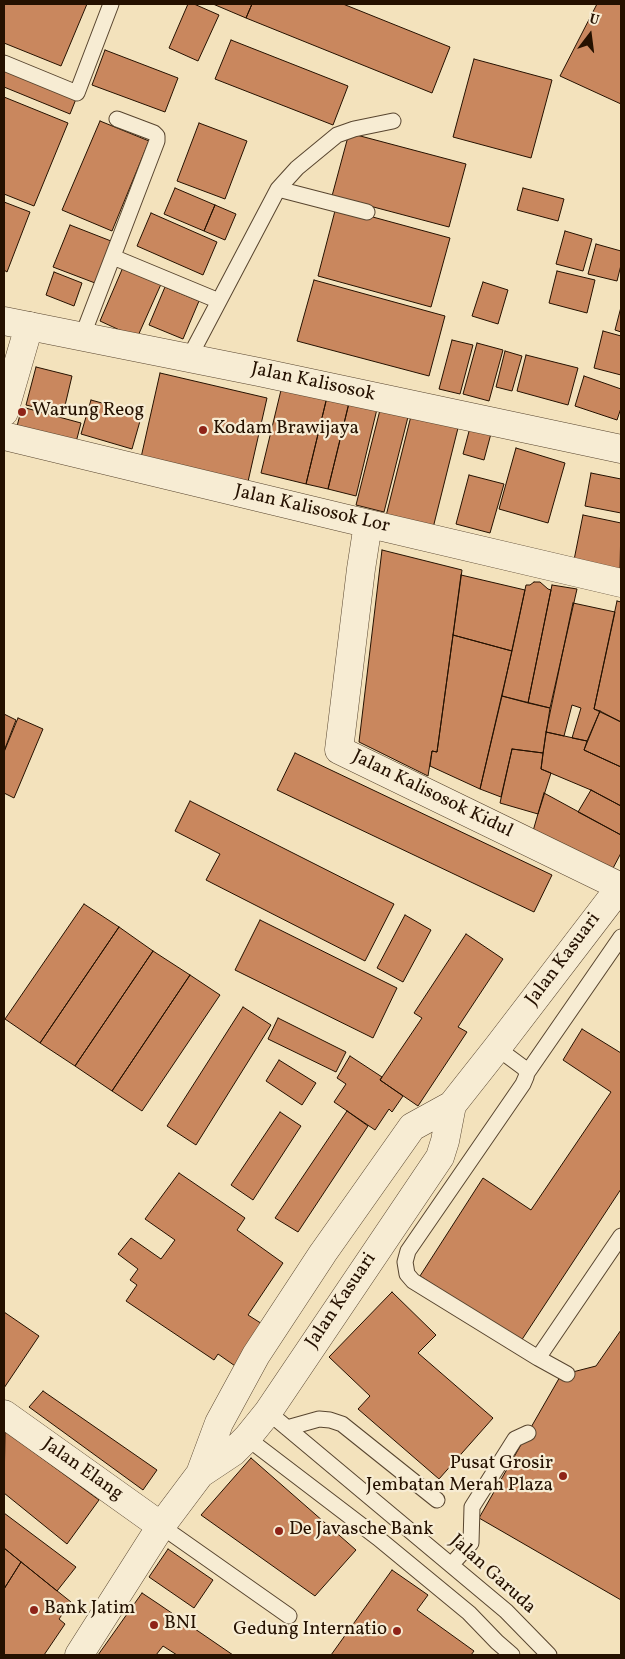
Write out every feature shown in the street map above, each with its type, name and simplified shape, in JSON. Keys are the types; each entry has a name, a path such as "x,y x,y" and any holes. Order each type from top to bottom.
{"street":[{"name":"Jalan Kalisosok","path":"16,324 259,372 621,448"},
{"path":"4,412 16,324"},
{"name":"Jalan Kalisosok Lor","path":"4,436 621,583"},
{"name":"Jalan Kalisosok Kidul","path":"368,524 339,750 621,886"},
{"name":"Jalan Kasuari","path":"79,1655 161,1526 200,1474 219,1423 256,1355 322,1253 412,1127 452,1105 498,1048 621,886"},
{"name":"Jalan Kasuari","path":"200,1474 233,1452 247,1438 277,1420 440,1157 452,1105"},
{"name":"Jalan Elang","path":"4,1414 161,1526"}],"lane":[{"path":"4,63 78,93 111,4"},
{"path":"82,337 158,141 154,133 117,119"},
{"path":"189,358 278,189 297,168 337,135 354,129 393,121"},
{"path":"278,189 367,212"},
{"path":"113,257 219,301"},
{"path":"567,1374 413,1281 407,1274 405,1262 408,1251 523,1084 527,1072 621,937"},
{"path":"498,1048 527,1072"},
{"path":"538,1358 621,1236"},
{"path":"277,1420 319,1419 342,1424 437,1500"},
{"name":"Jalan Garuda","path":"277,1420 506,1612 549,1655"},
{"path":"451,1565 472,1543 472,1507 515,1439 528,1433"},
{"path":"247,1438 401,1557 469,1613 512,1655"},
{"path":"161,1526 289,1616"}],"building":[{"path":"4,4 87,4 61,66 4,43"},
{"path":"188,4 194,4 219,15 198,61 169,48"},
{"path":"213,4 252,4 246,18"},
{"path":"252,4 343,4 450,47 432,93 246,18"},
{"path":"597,4 621,4 621,104 560,76"},
{"path":"231,40 348,86 333,125 215,79"},
{"path":"105,50 178,78 165,112 92,85"},
{"path":"474,59 552,80 531,158 453,137"},
{"path":"4,64 78,94 70,114 4,87"},
{"path":"4,97 68,123 34,206 4,194"},
{"path":"100,121 149,141 112,231 62,210"},
{"path":"199,123 247,141 225,199 177,181"},
{"path":"349,133 466,164 449,227 332,196"},
{"path":"175,188 215,205 204,231 164,214"},
{"path":"523,188 564,199 558,221 517,210"},
{"path":"4,202 30,212 7,272 4,270"},
{"path":"215,205 236,214 225,240 204,231"},
{"path":"336,207 450,238 431,307 318,276"},
{"path":"151,213 217,242 203,275 137,246"},
{"path":"70,225 111,241 95,283 53,267"},
{"path":"565,231 592,239 583,271 556,264"},
{"path":"596,244 621,251 621,265 617,281 588,274"},
{"path":"124,265 162,282 137,338 100,321"},
{"path":"557,271 595,280 587,313 549,303"},
{"path":"54,272 82,283 74,306 46,295"},
{"path":"314,280 445,316 429,376 297,341"},
{"path":"483,282 508,290 498,324 472,316"},
{"path":"165,287 199,301 183,339 149,325"},
{"path":"621,307 621,332 615,330"},
{"path":"603,331 621,336 621,375 594,368"},
{"path":"452,340 473,345 460,394 439,389"},
{"path":"477,343 503,350 489,401 463,394"},
{"path":"505,351 522,356 512,391 496,387"},
{"path":"526,355 578,368 568,405 517,391"},
{"path":"36,367 72,376 63,414 26,405"},
{"name":"Kodam Brawijaya","path":"160,373 267,398 247,486 140,462"},
{"path":"584,376 621,389 621,408 617,420 575,406"},
{"path":"282,386 327,397 306,484 261,473"},
{"path":"327,397 349,403 328,489 306,484"},
{"path":"91,400 142,414 132,449 81,434"},
{"path":"349,403 377,409 356,496 328,489"},
{"path":"381,406 409,413 384,512 356,505"},
{"path":"22,407 81,423 74,450 15,434"},
{"path":"411,416 458,428 432,532 385,520"},
{"path":"472,420 493,426 484,460 463,454"},
{"path":"516,448 565,463 548,523 499,509"},
{"path":"591,473 621,479 621,513 585,506"},
{"path":"469,475 504,484 490,533 456,524"},
{"path":"583,515 621,523 620,569 574,560"},
{"path":"382,550 462,570 437,752 432,751 428,776 359,742"},
{"path":"461,575 525,590 512,651 453,635"},
{"path":"540,582 551,590 528,703 502,696 526,585"},
{"path":"552,585 577,589 550,708 528,703"},
{"path":"617,601 621,602 621,722 594,709"},
{"path":"573,603 615,612 594,709 600,711 587,741 572,738 581,708 572,705 564,736 546,732"},
{"path":"453,635 512,651 480,789 430,766 432,751 437,752"},
{"path":"502,696 550,708 543,753 512,749 501,797 480,789"},
{"path":"600,711 621,722 621,767 584,750"},
{"path":"4,714 16,720 4,751"},
{"path":"18,718 43,729 14,798 4,793 4,752"},
{"path":"546,732 587,741 584,750 621,767 621,806 591,790 541,769"},
{"path":"512,749 543,753 541,769 551,773 538,814 500,803"},
{"path":"295,753 552,875 534,912 277,790"},
{"path":"591,790 621,806 621,835 578,812"},
{"path":"544,793 621,835 621,853 611,872 533,831"},
{"path":"190,801 394,904 365,961 206,880 220,854 175,831"},
{"path":"84,904 119,927 40,1043 5,1019"},
{"path":"405,915 431,930 403,982 377,968"},
{"path":"260,920 397,988 373,1038 235,970"},
{"path":"119,927 153,951 75,1066 40,1043"},
{"path":"466,934 503,959 458,1027 467,1032 418,1106 380,1080 422,1018 414,1013"},
{"path":"153,951 190,975 112,1091 75,1066"},
{"path":"190,975 220,995 142,1111 112,1091"},
{"path":"243,1007 271,1025 196,1145 167,1126"},
{"path":"278,1018 346,1052 336,1072 268,1039"},
{"path":"582,1029 621,1053 621,1189 521,1341 420,1276 483,1178 531,1210 611,1092 563,1060"},
{"path":"350,1056 382,1077 380,1080 403,1096 392,1112 389,1109 375,1130 334,1102 346,1084 337,1078"},
{"path":"279,1060 316,1083 302,1105 266,1081"},
{"path":"347,1111 368,1126 298,1232 275,1218"},
{"path":"280,1112 301,1126 253,1200 231,1185"},
{"path":"179,1173 245,1218 237,1230 283,1263 248,1315 267,1327 238,1368 218,1354 214,1360 126,1301 137,1285 130,1280 138,1269 118,1254 131,1238 161,1259 175,1240 145,1219"},
{"path":"392,1292 436,1335 418,1353 493,1418 439,1479 358,1409 370,1396 329,1357"},
{"path":"4,1312 39,1336 4,1388"},
{"name":"Pusat Grosir Jembatan Merah Plaza","path":"621,1330 621,1600 479,1518 561,1375 596,1366"},
{"path":"43,1391 157,1470 143,1490 29,1407"},
{"path":"5,1431 99,1500 67,1544 4,1493"},
{"name":"De Javasche Bank","path":"251,1458 356,1550 315,1596 201,1515"},
{"path":"4,1513 76,1567 57,1591 4,1548"},
{"path":"4,1548 21,1562 4,1589"},
{"path":"168,1549 213,1580 194,1608 149,1577"},
{"name":"Bank Jatim","path":"21,1562 71,1602 59,1619 65,1624 44,1655 4,1655 4,1589"},
{"name":"Gedung Internatio","path":"392,1570 428,1595 417,1610 474,1651 471,1655 331,1655"},
{"name":"BNI","path":"142,1593 233,1655 177,1655 163,1646 156,1655 98,1655"}],"place":[{"name":"Warung Reog","path":"22,412"},
{"name":"Kodam Brawijaya","path":"203,430"},
{"name":"Pusat Grosir Jembatan Merah Plaza","path":"563,1476"},
{"name":"De Javasche Bank","path":"279,1531"},
{"name":"Bank Jatim","path":"34,1610"},
{"name":"BNI","path":"154,1625"},
{"name":"Gedung Internatio","path":"397,1631"}]}
